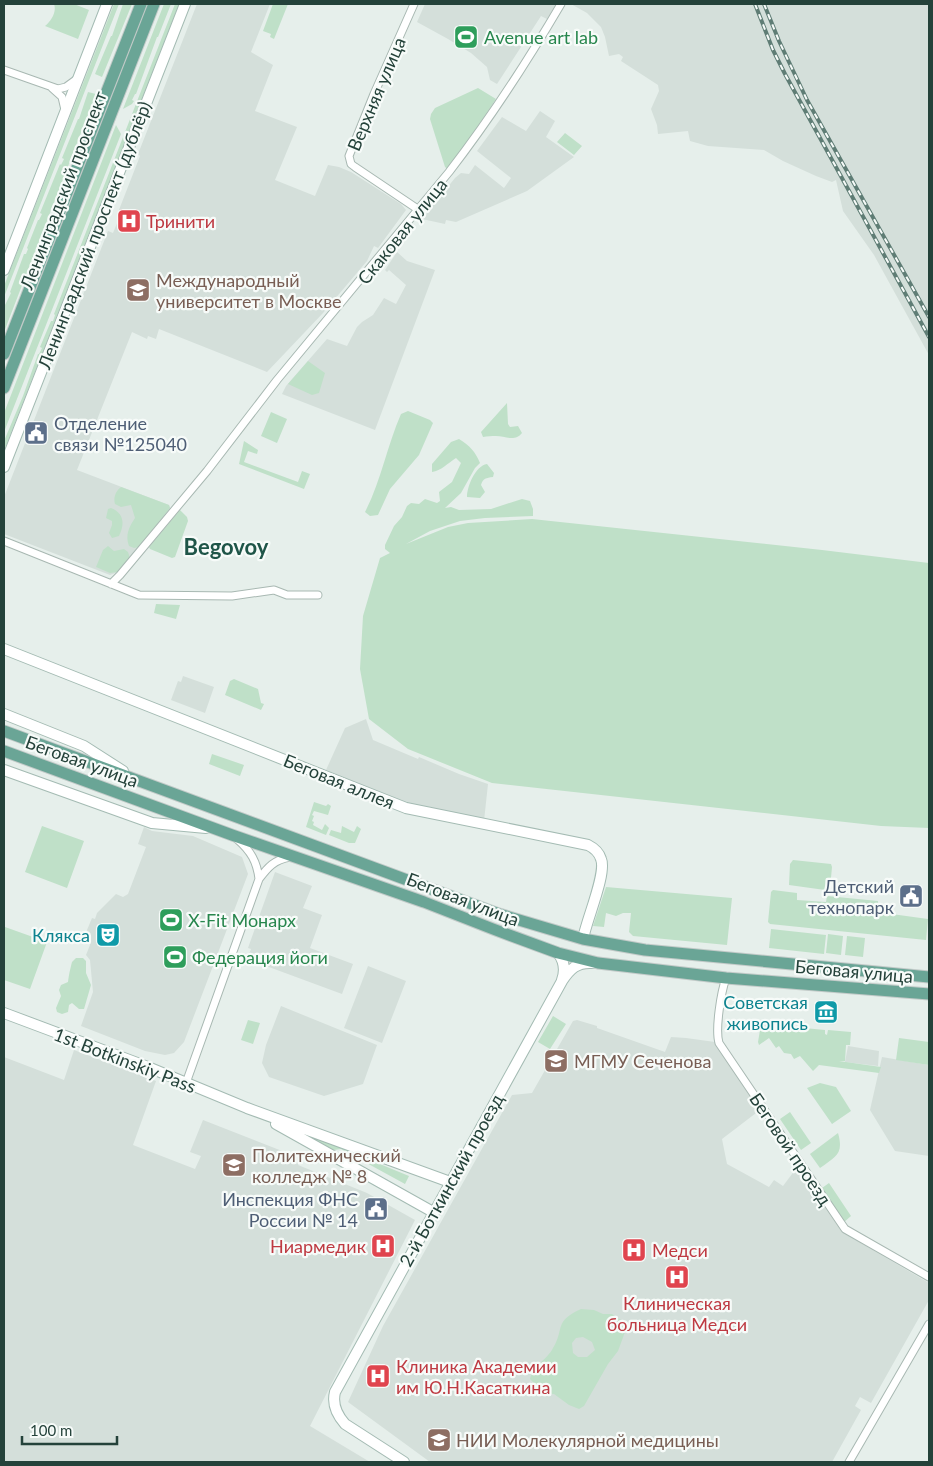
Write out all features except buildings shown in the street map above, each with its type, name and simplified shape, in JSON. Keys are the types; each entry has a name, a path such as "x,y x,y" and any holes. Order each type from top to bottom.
{"main road":[{"name":"Ленинградский проспект","path":"4,354 141,4"},
{"name":"Ленинградский проспект","path":"4,388 154,4"},
{"name":"Беговая улица","path":"4,731 498,914 583,939 645,950 929,978"},
{"name":"Беговая улица","path":"4,751 218,830 424,902 493,930 558,953 598,963 726,978 929,994"}],"street":[{"path":"4,270 107,4"},
{"name":"Ленинградский проспект (дублёр)","path":"4,467 185,4"},
{"name":"Верхняя улица","path":"414,4 349,156 351,164 419,210"},
{"name":"Скаковая улица","path":"110,584 120,575 207,471 277,380 419,210 472,143 561,4"},
{"path":"4,70 52,88 62,97 65,110"},
{"path":"52,88 66,87 77,78"},
{"path":"4,541 144,596 232,596 274,590 287,595 318,595"},
{"name":"Беговая аллея","path":"4,649 406,808 588,844 596,850 602,860 601,877 583,939"},
{"name":"Беговая улица","path":"4,714 84,746 120,770 172,794"},
{"path":"4,770 152,823 218,830"},
{"path":"232,835 252,855 259,879"},
{"path":"186,1083 259,879 270,864 282,858 293,856"},
{"path":"558,953 565,969 562,981"},
{"name":"2-й Боткинский проезд","path":"404,1462 352,1430 340,1419 333,1400 335,1392 562,981 567,973 577,965 598,963"},
{"name":"Беговой проезд","path":"726,978 722,990 718,1031 719,1043 845,1229 929,1277"},
{"name":"1st Botkinskiy Pass","path":"4,1013 247,1108 450,1182"},
{"name":"1st Botkinskiy Pass","path":"247,1108 433,1212"},
{"path":"849,1462 929,1324"}],"shaded area":[{"path":"197,4 270,4 251,52 273,65 255,111 297,127 275,180 315,196 328,165 339,167 351,172 401,204 406,210 378,248 374,246 367,261 323,313 267,372 159,329 156,339 148,336 147,339 132,332 77,470 169,505 170,508 118,572 110,575 4,534 4,497 108,231 113,233 120,216 117,215 140,156 138,154"},
{"path":"425,4 556,4 547,19 541,16 497,84 490,80 487,67 471,53 417,22"},
{"path":"571,4 929,4 929,355 874,255 843,211 836,180 832,182 816,176 764,150 708,146 690,141 688,131 658,134 651,109 659,91 658,85 621,61 623,57 619,54 609,56 601,27 587,13"},
{"path":"540,111 555,121 546,137 574,157 527,191 456,222 446,220 445,224 422,219 455,178 461,173 469,174 475,165 504,188 511,178 477,151 502,117 526,131"},
{"path":"397,252 407,261 435,270 375,430 282,394 286,386 327,339 347,346 357,327 373,315 384,298 396,304 406,285 389,270 387,272 385,270"},
{"path":"183,676 214,687 205,713 171,700 178,681 181,682"},
{"path":"366,719 373,740 418,759 419,757 488,784 484,821 412,806 326,770 345,728"},
{"path":"144,827 152,831 193,836 242,857 248,874 184,1042 174,1053 165,1055 145,1051 81,1026 93,992 90,960 86,955 90,945 87,930 92,918 95,919 97,913 116,894 123,897 128,894 146,847 138,844"},
{"path":"275,872 312,886 303,908 322,915 310,948 353,964 342,994 247,959 251,949 248,948"},
{"path":"368,966 406,981 382,1043 344,1028"},
{"path":"281,1006 377,1045 363,1084 324,1096 269,1077 262,1063 266,1045"},
{"path":"577,1020 665,1052 671,1037 715,1042 760,1110 722,1139 727,1164 769,1187 774,1180 783,1186 798,1166 842,1232 929,1283 929,1300 871,1403 860,1397 855,1406 861,1410 832,1462 430,1462 348,1402 383,1326 512,1095 532,1093 573,1021"},
{"path":"848,1046 879,1051 878,1066 845,1062"},
{"path":"74,1050 156,1081 133,1145 195,1169 201,1156 190,1152 203,1120 300,1158 298,1165 367,1193 415,1220 310,1426 370,1462 4,1462 4,1057 64,1080"},
{"path":"882,1057 929,1065 929,1156 895,1151 870,1110"}],"green space":[{"path":"54,4 74,4 89,10 78,39 45,26 53,16"},
{"path":"114,4 119,4 4,297 4,286"},
{"path":"123,4 132,4 102,77 95,74 112,36"},
{"path":"164,4 171,4 132,100 134,101 123,109"},
{"path":"175,4 179,4 4,451 4,441 42,348 40,347 51,321 53,321 54,314"},
{"path":"273,4 288,4 274,39 270,37 271,34 263,31"},
{"path":"478,88 496,99 449,170 445,167 430,119 431,114 435,108"},
{"path":"88,92 96,94 4,332 4,307 11,293 24,254 26,254 42,214 40,213 60,164 64,159 62,158 79,119"},
{"path":"116,125 121,134 4,432 4,413"},
{"path":"565,133 582,146 574,155 557,142"},
{"path":"308,361 325,373 319,393 312,395 288,384"},
{"path":"507,403 508,424 510,427 518,426 522,433 513,438 483,437 481,432"},
{"path":"408,411 433,423 419,455 390,489 378,515 370,516 365,512 401,414"},
{"path":"271,412 287,419 277,443 261,436"},
{"path":"459,439 472,449 480,463 475,468 461,493 445,508 451,507 459,510 491,509 522,499 530,501 533,516 460,521 430,531 406,544 448,527 468,523 532,519 929,563 929,828 881,826 492,783 408,749 369,719 360,669 363,616 380,558 390,553 385,549 385,545 407,506 411,503 419,504 425,499 437,503 440,501 439,492 452,482 461,463 456,458 432,472 432,464 451,442"},
{"path":"244,441 258,450 257,454 248,451 244,462 298,482 302,471 310,474 304,489 239,464"},
{"path":"487,464 494,473 493,477 485,479 481,485 485,492 480,498 467,497 468,488 475,473"},
{"path":"121,487 169,505 170,508 139,547 129,546 127,538 128,531 135,518 131,505 121,507 115,504 115,494"},
{"path":"111,508 119,513 123,523 119,536 112,538 109,533 112,521 106,518 108,509"},
{"path":"180,510 187,517 188,521 175,557 172,558 150,549 149,547"},
{"path":"108,546 114,551 124,549 128,552 130,558 118,572 110,573 96,567 103,550"},
{"path":"156,604 180,605 176,619 154,613"},
{"path":"234,679 258,689 261,703 264,704 261,710 225,695 230,681"},
{"path":"212,754 244,765 240,776 209,764"},
{"path":"314,802 331,806 328,815 314,811 312,815 314,816 313,825 322,830 325,824 329,828 326,835 306,827"},
{"path":"42,826 84,841 67,888 25,872"},
{"path":"342,826 354,832 357,826 361,829 355,843 349,843 329,835 331,830 341,833"},
{"path":"793,860 831,864 830,888 825,890 789,885 790,864"},
{"path":"606,887 732,898 727,945 633,936 629,932 631,913 623,913 616,916 606,913 604,927 593,926"},
{"path":"773,890 797,893 797,900 826,902 827,896 878,901 877,912 928,919 926,940 770,924 768,922 771,892"},
{"path":"5,927 47,942 30,989 4,980"},
{"path":"771,929 826,935 824,954 769,948"},
{"path":"828,934 843,936 841,955 826,953"},
{"path":"847,936 865,938 863,957 845,955"},
{"path":"76,958 83,958 86,961 86,973 91,985 84,1009 79,1009 72,1003 69,1005 68,1012 62,1014 57,1012 56,1008 61,996 59,990 61,985 68,982 72,962"},
{"path":"553,1016 566,1024 550,1049 538,1042"},
{"path":"248,1020 260,1023 253,1044 241,1040"},
{"path":"761,1024 825,1030 827,1035 828,1030 851,1032 850,1045 846,1045 845,1061 839,1061 881,1067 879,1073 819,1065 813,1071 800,1056 794,1059 791,1054 784,1053 779,1046 776,1048 769,1038 759,1045"},
{"path":"899,1038 929,1042 929,1065 896,1060"},
{"path":"820,1083 836,1087 851,1111 832,1124 807,1088"},
{"path":"790,1112 811,1143 801,1150 780,1119"},
{"path":"295,1129 409,1176 405,1184 341,1149 334,1150"},
{"path":"838,1133 840,1146 837,1154 820,1168 810,1154"},
{"path":"829,1183 851,1216 843,1223 822,1188"},
{"path":"581,1309 612,1314 621,1320 625,1332 618,1351 608,1364 584,1406 579,1409 569,1405 554,1394 543,1393 530,1379 534,1370 553,1348 563,1322","holes":["583,1337 592,1342 595,1350 587,1357 578,1357 573,1353 572,1343 576,1338"]}],"railway":[{"path":"755,4 773,50 785,74 929,337"},
{"path":"764,4 807,100 929,317"}],"place":[{"name":"Avenue art lab","path":"466,37"},
{"name":"Тринити","path":"129,221"},
{"name":"Международный университет в Москве","path":"138,290"},
{"name":"Отделение связи №125040","path":"36,433"},
{"name":"Детский технопарк","path":"911,896"},
{"name":"X-Fit Монарх","path":"171,920"},
{"name":"Клякса","path":"108,935"},
{"name":"Федерация йоги","path":"175,957"},
{"name":"Советская живопись","path":"826,1012"},
{"name":"МГМУ Сеченова","path":"556,1061"},
{"name":"Политехнический колледж № 8","path":"234,1165"},
{"name":"Инспекция ФНС России № 14","path":"376,1209"},
{"name":"Ниармедик","path":"383,1246"},
{"name":"Медси","path":"634,1250"},
{"name":"Клиническая больница Медси","path":"677,1277"},
{"name":"Клиника Академии им Ю.Н.Касаткина","path":"378,1376"},
{"name":"НИИ Молекулярной медицины","path":"439,1440"}],"district":[{"name":"Begovoy","path":"226,546"}]}
